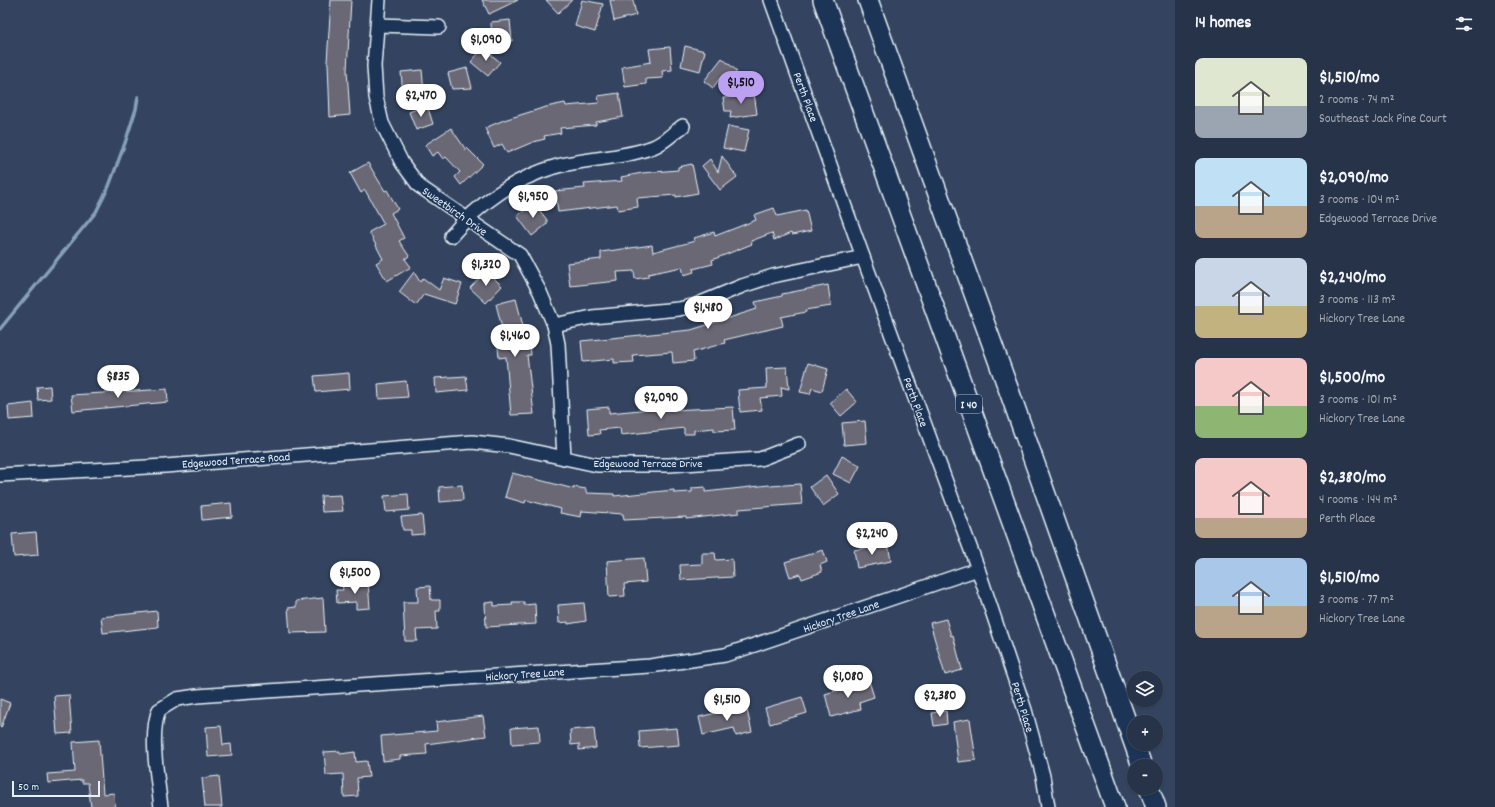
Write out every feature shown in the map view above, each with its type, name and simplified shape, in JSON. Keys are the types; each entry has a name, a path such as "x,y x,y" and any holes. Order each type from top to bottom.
{"highway":[{"name":"I 40","path":"823,0 1115,807"},
{"path":"868,0 1006,381 1140,759"},
{"path":"1152,795 1156,807"}],"street":[{"name":"Sweetbirch Drive","path":"379,0 374,66 376,97 382,123 402,163 419,186 520,255 540,292 554,324 558,344 564,458"},
{"name":"Perth Place","path":"771,0 863,257 978,569 1025,710 1043,776 1048,807"},
{"path":"378,25 439,27"},
{"path":"451,236 466,219 486,201 528,177 555,167 624,155 655,146 683,126"},
{"path":"554,324 592,317 679,309 696,305 742,286 773,276 863,257"},
{"name":"Edgewood Terrace Drive","path":"472,442 509,446 597,465 669,465 760,459 798,444"},
{"name":"Edgewood Terrace Road","path":"0,475 165,466 472,442"},
{"name":"Hickory Tree Lane","path":"161,807 157,772 155,722 159,710 177,699 220,694 650,666 686,662 725,655 978,569"}],"building":[{"path":"331,0 351,0 347,70 350,115 330,117 327,62"},
{"path":"482,0 518,0 489,14"},
{"path":"546,0 572,0 558,13"},
{"path":"582,0 603,4 595,32 575,26"},
{"path":"610,0 633,0 636,15 614,21"},
{"path":"510,20 512,41 492,43 491,22"},
{"path":"685,46 705,51 700,71 681,66"},
{"path":"670,47 672,70 662,71 663,78 646,79 646,84 625,87 622,67 651,62 649,49"},
{"path":"483,48 500,62 488,76 471,62"},
{"path":"722,58 737,71 722,90 720,78 713,88 704,81"},
{"path":"467,68 472,88 452,89 448,73"},
{"path":"422,70 424,92 403,94 401,72"},
{"path":"619,93 623,117 596,122 596,125 560,128 561,133 544,136 545,139 533,142 507,153 502,144 494,148 485,128 504,120 546,107 565,103 566,106 599,103 598,96"},
{"path":"754,93 757,114 730,118 731,111 725,111 723,98"},
{"path":"427,105 433,124 416,130 409,112"},
{"path":"728,126 749,130 744,152 723,148"},
{"path":"451,128 466,150 467,148 483,164 461,185 455,177 460,172 446,157 443,159 438,152 432,156 425,145"},
{"path":"722,156 737,177 720,190 702,166 710,159 718,172"},
{"path":"368,163 398,209 391,213 404,238 399,241 409,256 405,259 411,267 387,281 376,263 383,259 369,232 384,224 365,190 361,193 350,173"},
{"path":"692,164 698,193 676,197 676,195 637,198 638,207 618,210 617,205 558,212 555,191 585,188 584,184 622,181 621,177 642,173 678,170 678,167"},
{"path":"534,203 547,220 547,224 532,236 517,216"},
{"path":"774,208 777,216 806,210 811,231 792,235 791,233 774,240 772,233 751,241 752,244 712,260 713,264 693,269 694,272 684,275 682,267 648,274 648,277 635,279 634,271 617,272 618,281 570,286 567,263 601,259 601,252 652,245 653,252 695,241 694,238 714,232 715,236 756,220 754,215"},
{"path":"486,271 502,286 486,303 470,288"},
{"path":"414,272 420,282 423,278 439,290 444,278 462,284 455,304 424,294 416,305 399,292"},
{"path":"828,285 831,306 806,310 806,312 781,317 783,326 724,340 725,343 693,352 694,361 673,363 672,352 633,355 634,362 614,363 614,359 583,362 581,341 691,330 757,309 755,302 782,296 782,294"},
{"path":"516,299 523,326 525,345 530,344 531,355 527,355 534,414 511,415 506,357 499,358 497,336 504,336 496,304"},
{"path":"808,363 828,369 822,391 812,388 810,394 800,392"},
{"path":"787,367 789,389 781,387 782,396 760,398 762,410 740,412 738,390 767,388 766,368"},
{"path":"349,373 350,389 316,392 314,376"},
{"path":"466,376 468,390 436,393 435,378"},
{"path":"406,381 408,397 379,399 378,384"},
{"path":"50,386 51,399 38,400 37,387"},
{"path":"167,389 168,402 73,411 71,395"},
{"path":"846,389 857,402 841,416 830,403"},
{"path":"33,403 34,418 9,420 8,406"},
{"path":"671,405 672,410 733,407 735,430 714,431 714,428 694,430 694,434 684,434 684,428 621,435 620,428 599,430 600,434 589,435 587,409 609,407 609,413 651,409 651,407"},
{"path":"865,421 867,443 844,445 842,423"},
{"path":"842,456 860,466 851,483 833,474"},
{"path":"512,473 574,489 574,487 586,489 586,493 614,494 614,496 674,490 674,493 692,492 692,488 705,487 705,492 769,485 800,484 802,504 739,509 739,513 686,519 686,517 624,520 623,514 582,511 581,517 560,513 561,509 526,500 525,503 505,497"},
{"path":"826,475 839,494 823,506 810,487"},
{"path":"462,485 463,500 440,502 439,487"},
{"path":"408,494 409,510 386,512 384,496"},
{"path":"341,495 343,511 322,512 321,496"},
{"path":"231,503 232,517 202,520 201,506"},
{"path":"422,515 424,534 411,535 411,530 403,530 401,517"},
{"path":"36,532 38,555 14,557 12,534"},
{"path":"888,544 891,561 857,568 854,550"},
{"path":"823,550 827,562 820,565 822,572 802,579 800,574 790,577 785,562"},
{"path":"702,553 715,553 716,560 732,559 733,577 681,580 680,565 702,564"},
{"path":"644,558 646,582 624,584 625,596 609,597 607,561"},
{"path":"368,582 370,608 356,609 356,602 337,603 336,590 343,590 342,584"},
{"path":"430,586 431,600 440,600 440,611 436,611 437,629 416,630 417,641 405,641 403,602 418,602 417,587"},
{"path":"323,598 325,632 290,633 288,608 296,607 296,601"},
{"path":"494,602 494,606 513,605 512,602 524,602 524,605 535,604 536,624 486,627 485,603"},
{"path":"584,603 586,621 568,624 568,622 559,623 558,605"},
{"path":"157,611 158,627 103,633 101,617"},
{"path":"946,619 951,636 953,635 962,670 945,675 930,623"},
{"path":"869,681 874,697 859,702 861,709 831,717 825,694"},
{"path":"69,695 72,733 57,734 54,696"},
{"path":"802,697 807,713 770,724 765,708"},
{"path":"0,699 10,703 1,728 0,727"},
{"path":"746,706 752,732 736,736 734,728 703,735 699,717"},
{"path":"946,711 947,724 934,726 932,713"},
{"path":"483,716 486,736 426,744 427,754 400,756 400,759 383,761 381,736 437,731 436,722"},
{"path":"970,719 976,760 958,762 953,722"},
{"path":"221,726 223,745 231,744 232,755 208,757 206,727"},
{"path":"539,726 540,742 512,744 511,728"},
{"path":"594,728 596,748 579,750 579,744 571,745 570,730"},
{"path":"677,728 679,745 640,748 639,731"},
{"path":"99,740 103,794 114,793 115,807 91,807 88,783 82,783 82,780 48,783 47,774 75,772 73,742"},
{"path":"340,751 340,754 355,752 356,762 367,761 369,777 357,778 358,796 344,797 343,774 326,775 324,752"},
{"path":"219,776 222,807 205,807 202,778"}],"waterway":[{"path":"0,329 96,212 109,186 125,143 136,109 138,97"}]}
